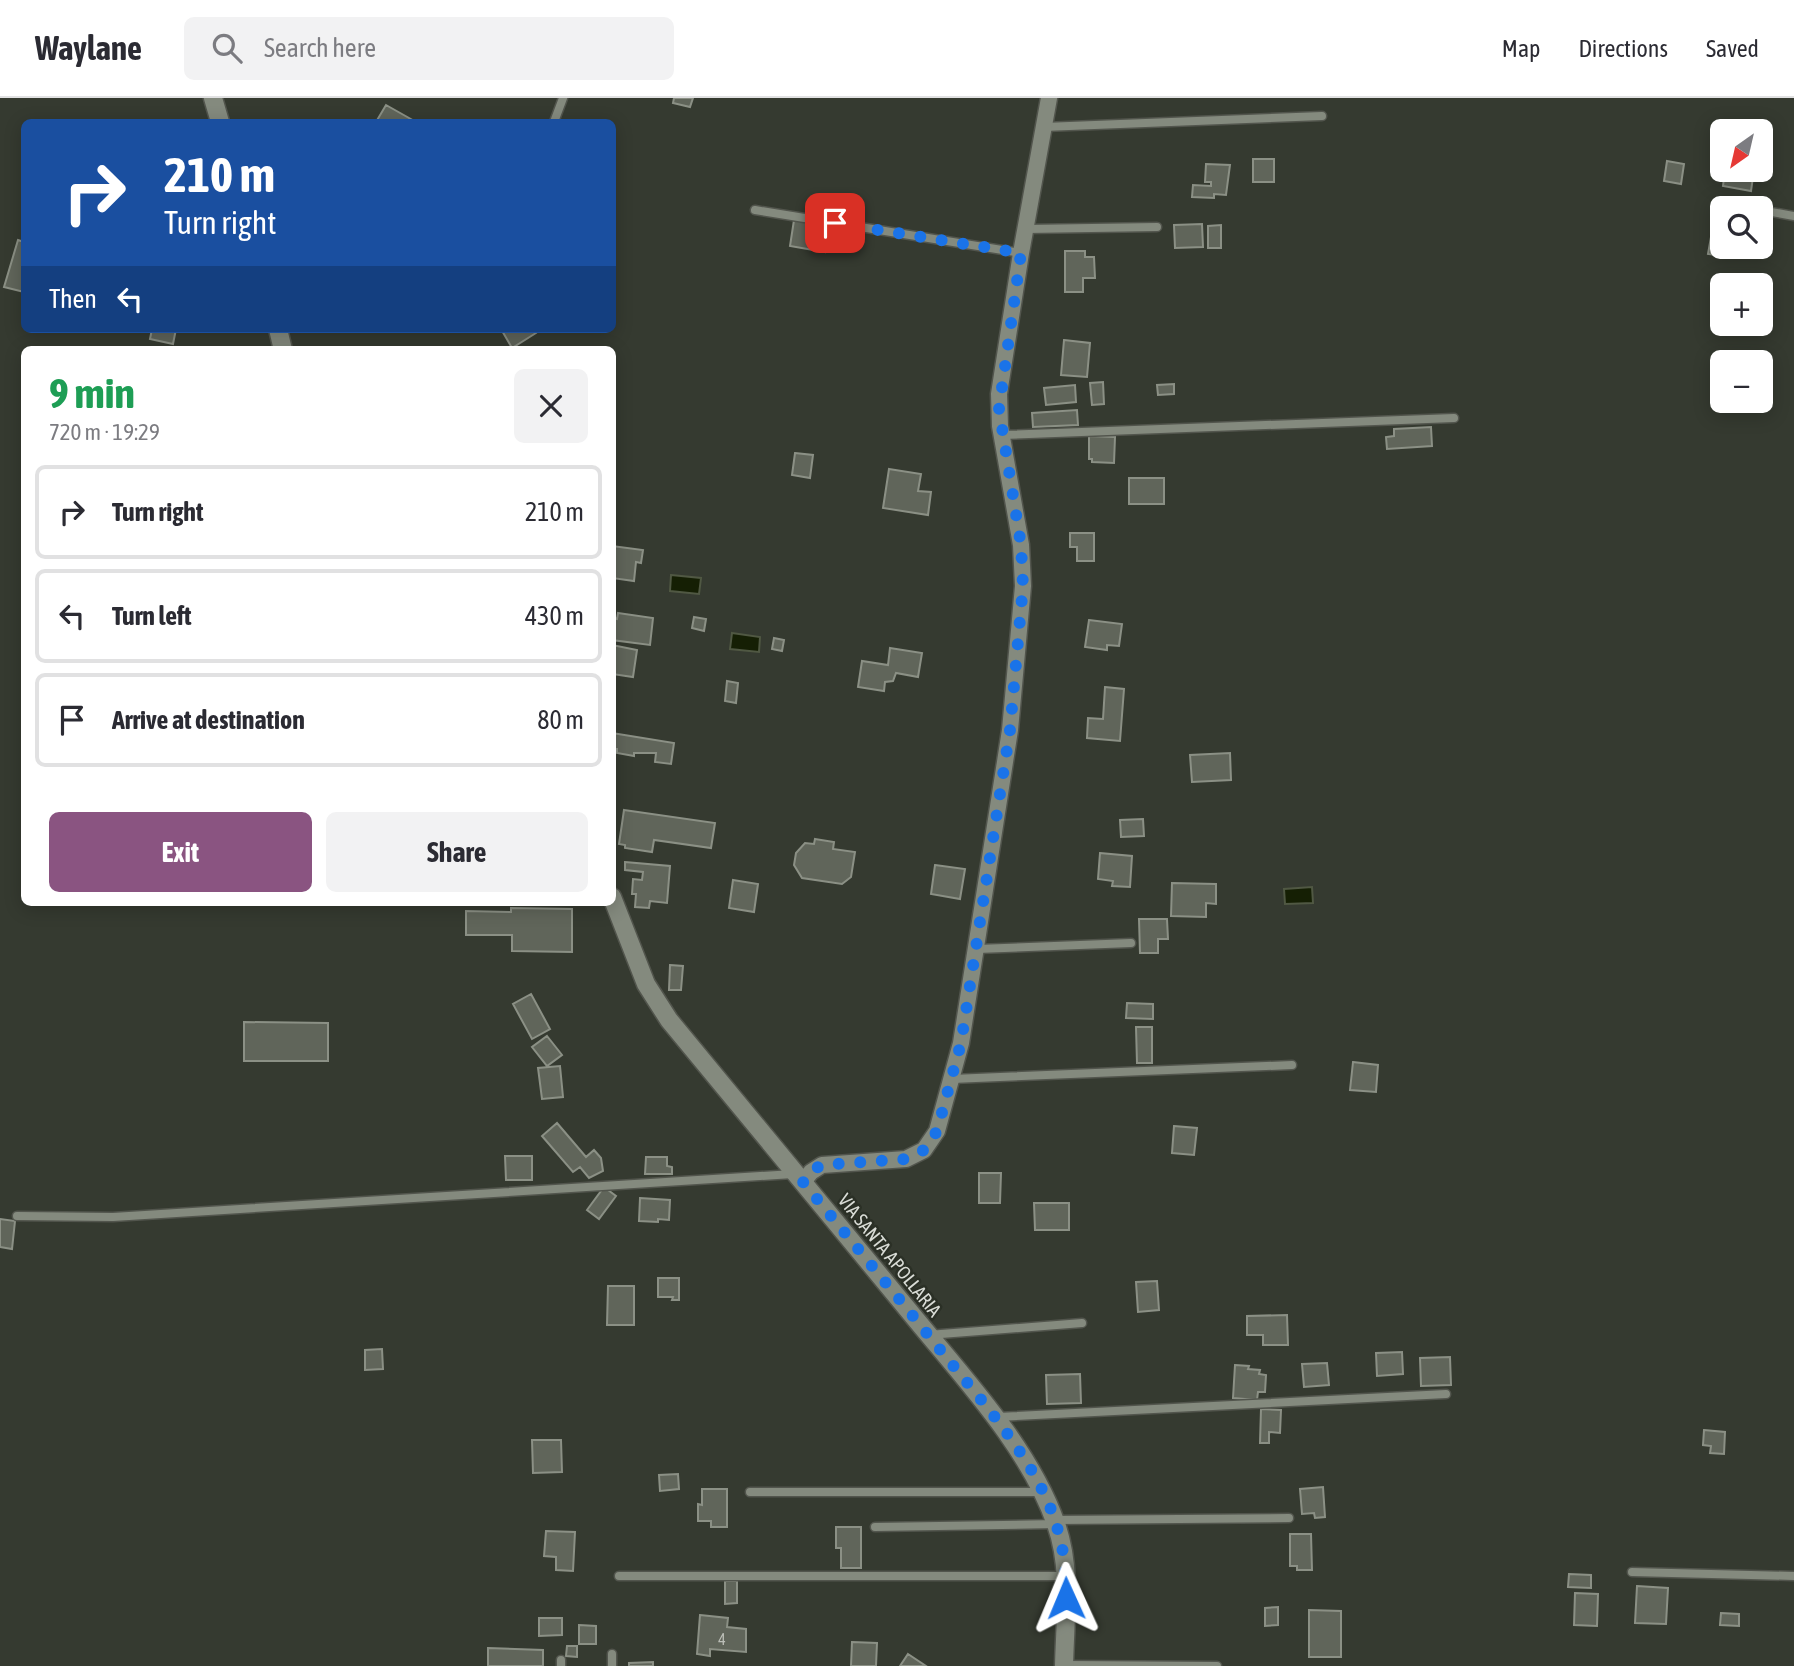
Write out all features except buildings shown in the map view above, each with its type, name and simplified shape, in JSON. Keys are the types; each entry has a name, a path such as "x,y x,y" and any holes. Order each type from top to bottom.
{"street":[{"path":"213,98 219,119"},
{"path":"800,1178 822,1165 906,1159 920,1153 937,1131 961,1043 1010,730 1023,586 1021,545 1002,435 999,394 1049,98"},
{"name":"VIA SANTA APOLLARIA","path":"616,906 646,984 669,1020 928,1335 1027,1463 1056,1522 1065,1558 1064,1665"}],"lane":[{"path":"555,119 563,98"},
{"path":"1044,127 1322,117"},
{"path":"755,210 1021,253"},
{"path":"1773,212 1794,216"},
{"path":"1026,229 1157,227"},
{"path":"1002,435 1454,418"},
{"path":"977,950 1131,943"},
{"path":"952,1079 1292,1065"},
{"path":"17,1216 113,1217 800,1178"},
{"path":"928,1335 1082,1323"},
{"path":"993,1417 1446,1394"},
{"path":"750,1492 1043,1492"},
{"path":"875,1527 1289,1518"},
{"path":"1632,1572 1794,1576"},
{"path":"619,1576 1066,1576"},
{"path":"611,1654 612,1666"},
{"path":"1064,1665 1217,1666"}],"shaded area":[{"path":"671,575 701,578 699,594 670,591"},
{"path":"732,633 760,637 759,652 730,649"},
{"path":"1312,887 1313,903 1285,904 1284,889"}],"route":[{"path":"835,223 1021,253 999,409 1021,545 1023,586 1010,730 977,950 961,1043 937,1131 924,1150 911,1158 822,1165 811,1171 803,1182 980,1398 1033,1472 1057,1524 1065,1558 1066,1598"}]}
